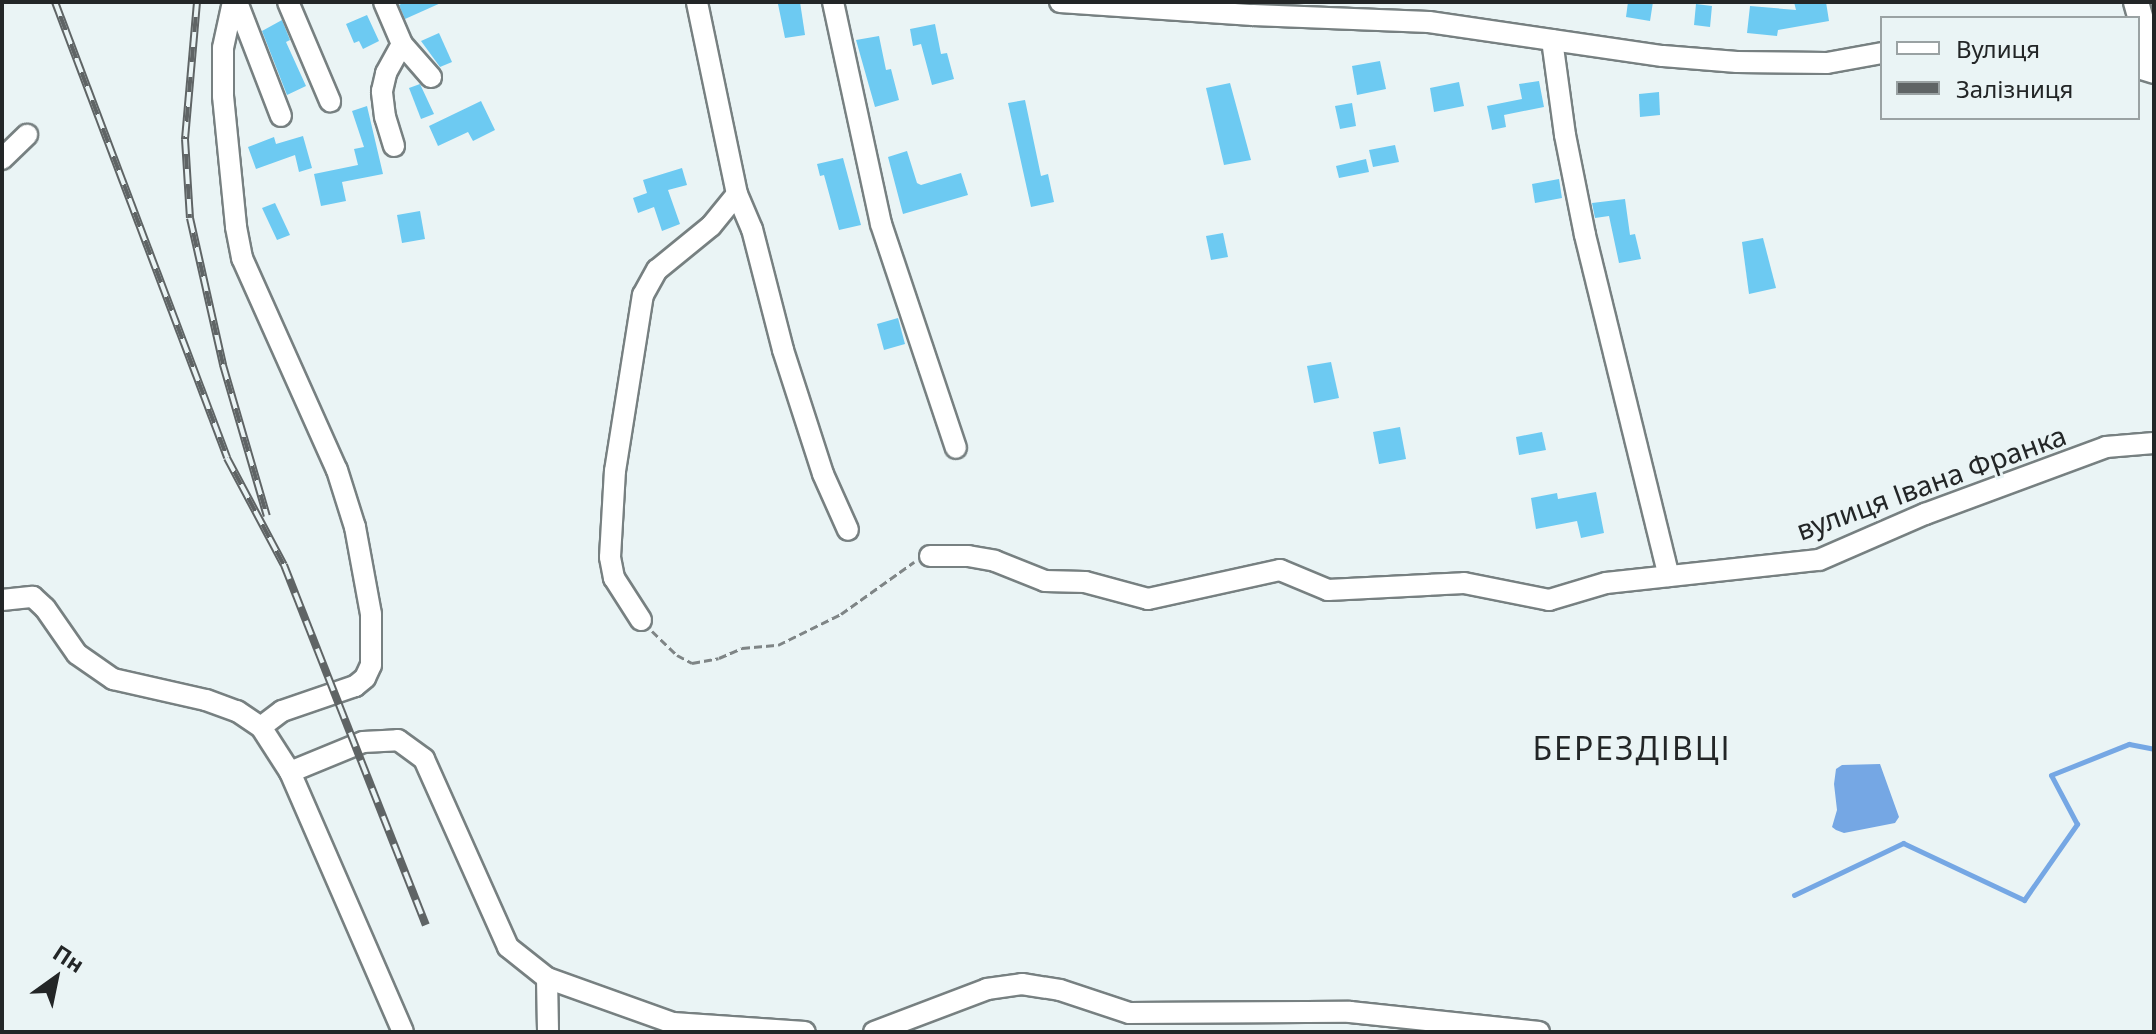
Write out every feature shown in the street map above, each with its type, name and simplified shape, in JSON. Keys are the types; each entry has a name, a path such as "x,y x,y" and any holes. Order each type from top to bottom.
{"main road":[{"path":"2140,16 2154,66"}],"street":[{"path":"235,2 281,116"},
{"path":"235,2 223,48 223,96 242,258 337,470 355,527 371,614 371,665 365,678 340,692 282,711 261,727"},
{"path":"288,2 330,101"},
{"path":"384,2 402,44 431,77"},
{"path":"697,2 737,194 752,229 783,350 819,460 848,530"},
{"path":"833,2 881,224 956,448"},
{"path":"1060,2 1253,15 1429,22 1663,56 1737,62 1827,63 1880,53"},
{"path":"1552,40 1565,135 1585,235 1669,576"},
{"path":"394,146 385,117 382,91 392,57 402,44"},
{"path":"2,159 27,135"},
{"path":"641,620 614,578 610,557 615,471 643,295 657,270 711,226 737,194"},
{"name":"вулиця Івана Франка","path":"930,556 968,556 995,561 1045,581 1085,582 1148,599 1280,570 1328,590 1464,583 1549,600 1606,583 1819,560 1925,514 2106,447 2154,443"},
{"path":"2,600 33,597 45,608 77,654 113,679 206,700 237,711 261,727 290,772 403,1032"},
{"path":"290,772 363,742 398,740 424,759 508,947 547,978 673,1023 805,1032"},
{"path":"547,978 548,1032"},
{"path":"874,1032 987,989 1022,984 1060,990 1129,1013 1350,1012 1539,1032"}],"path":[{"path":"641,620 677,655 692,663 719,658 742,648 778,645 841,614 905,566 930,556"}],"water":[{"path":"1880,764 1899,817 1895,823 1844,833 1836,830 1832,827 1837,810 1836,769 1842,765"}],"building":[{"path":"405,2 443,2 405,19 399,5"},
{"path":"800,2 805,35 785,38 778,4"},
{"path":"1628,2 1653,2 1650,21 1626,17"},
{"path":"1794,2 1826,2 1829,21 1778,30 1777,36 1747,33 1750,6 1796,10"},
{"path":"1696,4 1712,6 1710,27 1694,25"},
{"path":"367,15 379,41 363,49 359,41 354,43 346,24"},
{"path":"282,20 290,40 286,42 306,86 287,95 262,31"},
{"path":"935,24 941,54 947,53 954,79 932,85 921,44 913,46 910,29"},
{"path":"439,33 452,62 440,67 421,41"},
{"path":"879,36 886,70 891,69 899,100 875,107 856,40"},
{"path":"1380,61 1386,89 1357,95 1352,66"},
{"path":"1539,81 1544,107 1504,115 1506,127 1492,130 1487,106 1522,99 1519,84"},
{"path":"1459,82 1464,106 1434,112 1430,88"},
{"path":"1230,83 1251,160 1224,165 1206,88"},
{"path":"420,84 434,114 421,119 409,88"},
{"path":"1659,92 1660,115 1640,117 1639,94"},
{"path":"1025,100 1041,176 1048,174 1054,202 1031,207 1008,103"},
{"path":"481,101 495,130 473,141 468,132 438,146 429,126"},
{"path":"1352,103 1356,126 1340,129 1335,106"},
{"path":"367,106 383,174 342,182 346,201 321,206 314,174 358,165 354,149 364,147 352,111"},
{"path":"303,136 312,168 299,172 295,155 256,169 248,147 274,137 276,144"},
{"path":"1395,145 1399,162 1373,167 1369,150"},
{"path":"907,151 917,183 921,185 961,173 968,195 903,214 888,157"},
{"path":"843,158 861,225 839,230 824,175 820,176 817,164"},
{"path":"1366,159 1369,172 1339,178 1336,166"},
{"path":"682,168 687,185 668,190 680,224 662,231 654,207 638,213 633,198 647,193 643,180"},
{"path":"1559,179 1562,198 1535,203 1532,184"},
{"path":"1625,199 1630,235 1635,234 1641,259 1619,263 1609,216 1595,218 1592,203"},
{"path":"275,203 290,235 277,240 262,208"},
{"path":"420,211 425,239 402,243 397,215"},
{"path":"1223,233 1228,257 1211,260 1206,236"},
{"path":"1763,238 1776,288 1749,294 1742,242"},
{"path":"898,318 905,344 884,350 877,324"},
{"path":"1331,362 1339,398 1314,403 1307,366"},
{"path":"1400,427 1406,459 1379,464 1373,432"},
{"path":"1542,432 1546,450 1519,455 1516,437"},
{"path":"1596,492 1604,533 1581,538 1577,521 1536,529 1531,498 1557,493 1558,499"}],"waterway":[{"path":"1794,895 1903,843 2024,900 2077,824 2051,775 2129,744 2154,749"}],"railway":[{"path":"55,2 227,458 284,565 426,925"},
{"path":"197,2 185,139 190,218 223,365 267,516"}],"district":[{"name":"БЕРЕЗДІВЦІ","path":"1632,748"}]}
